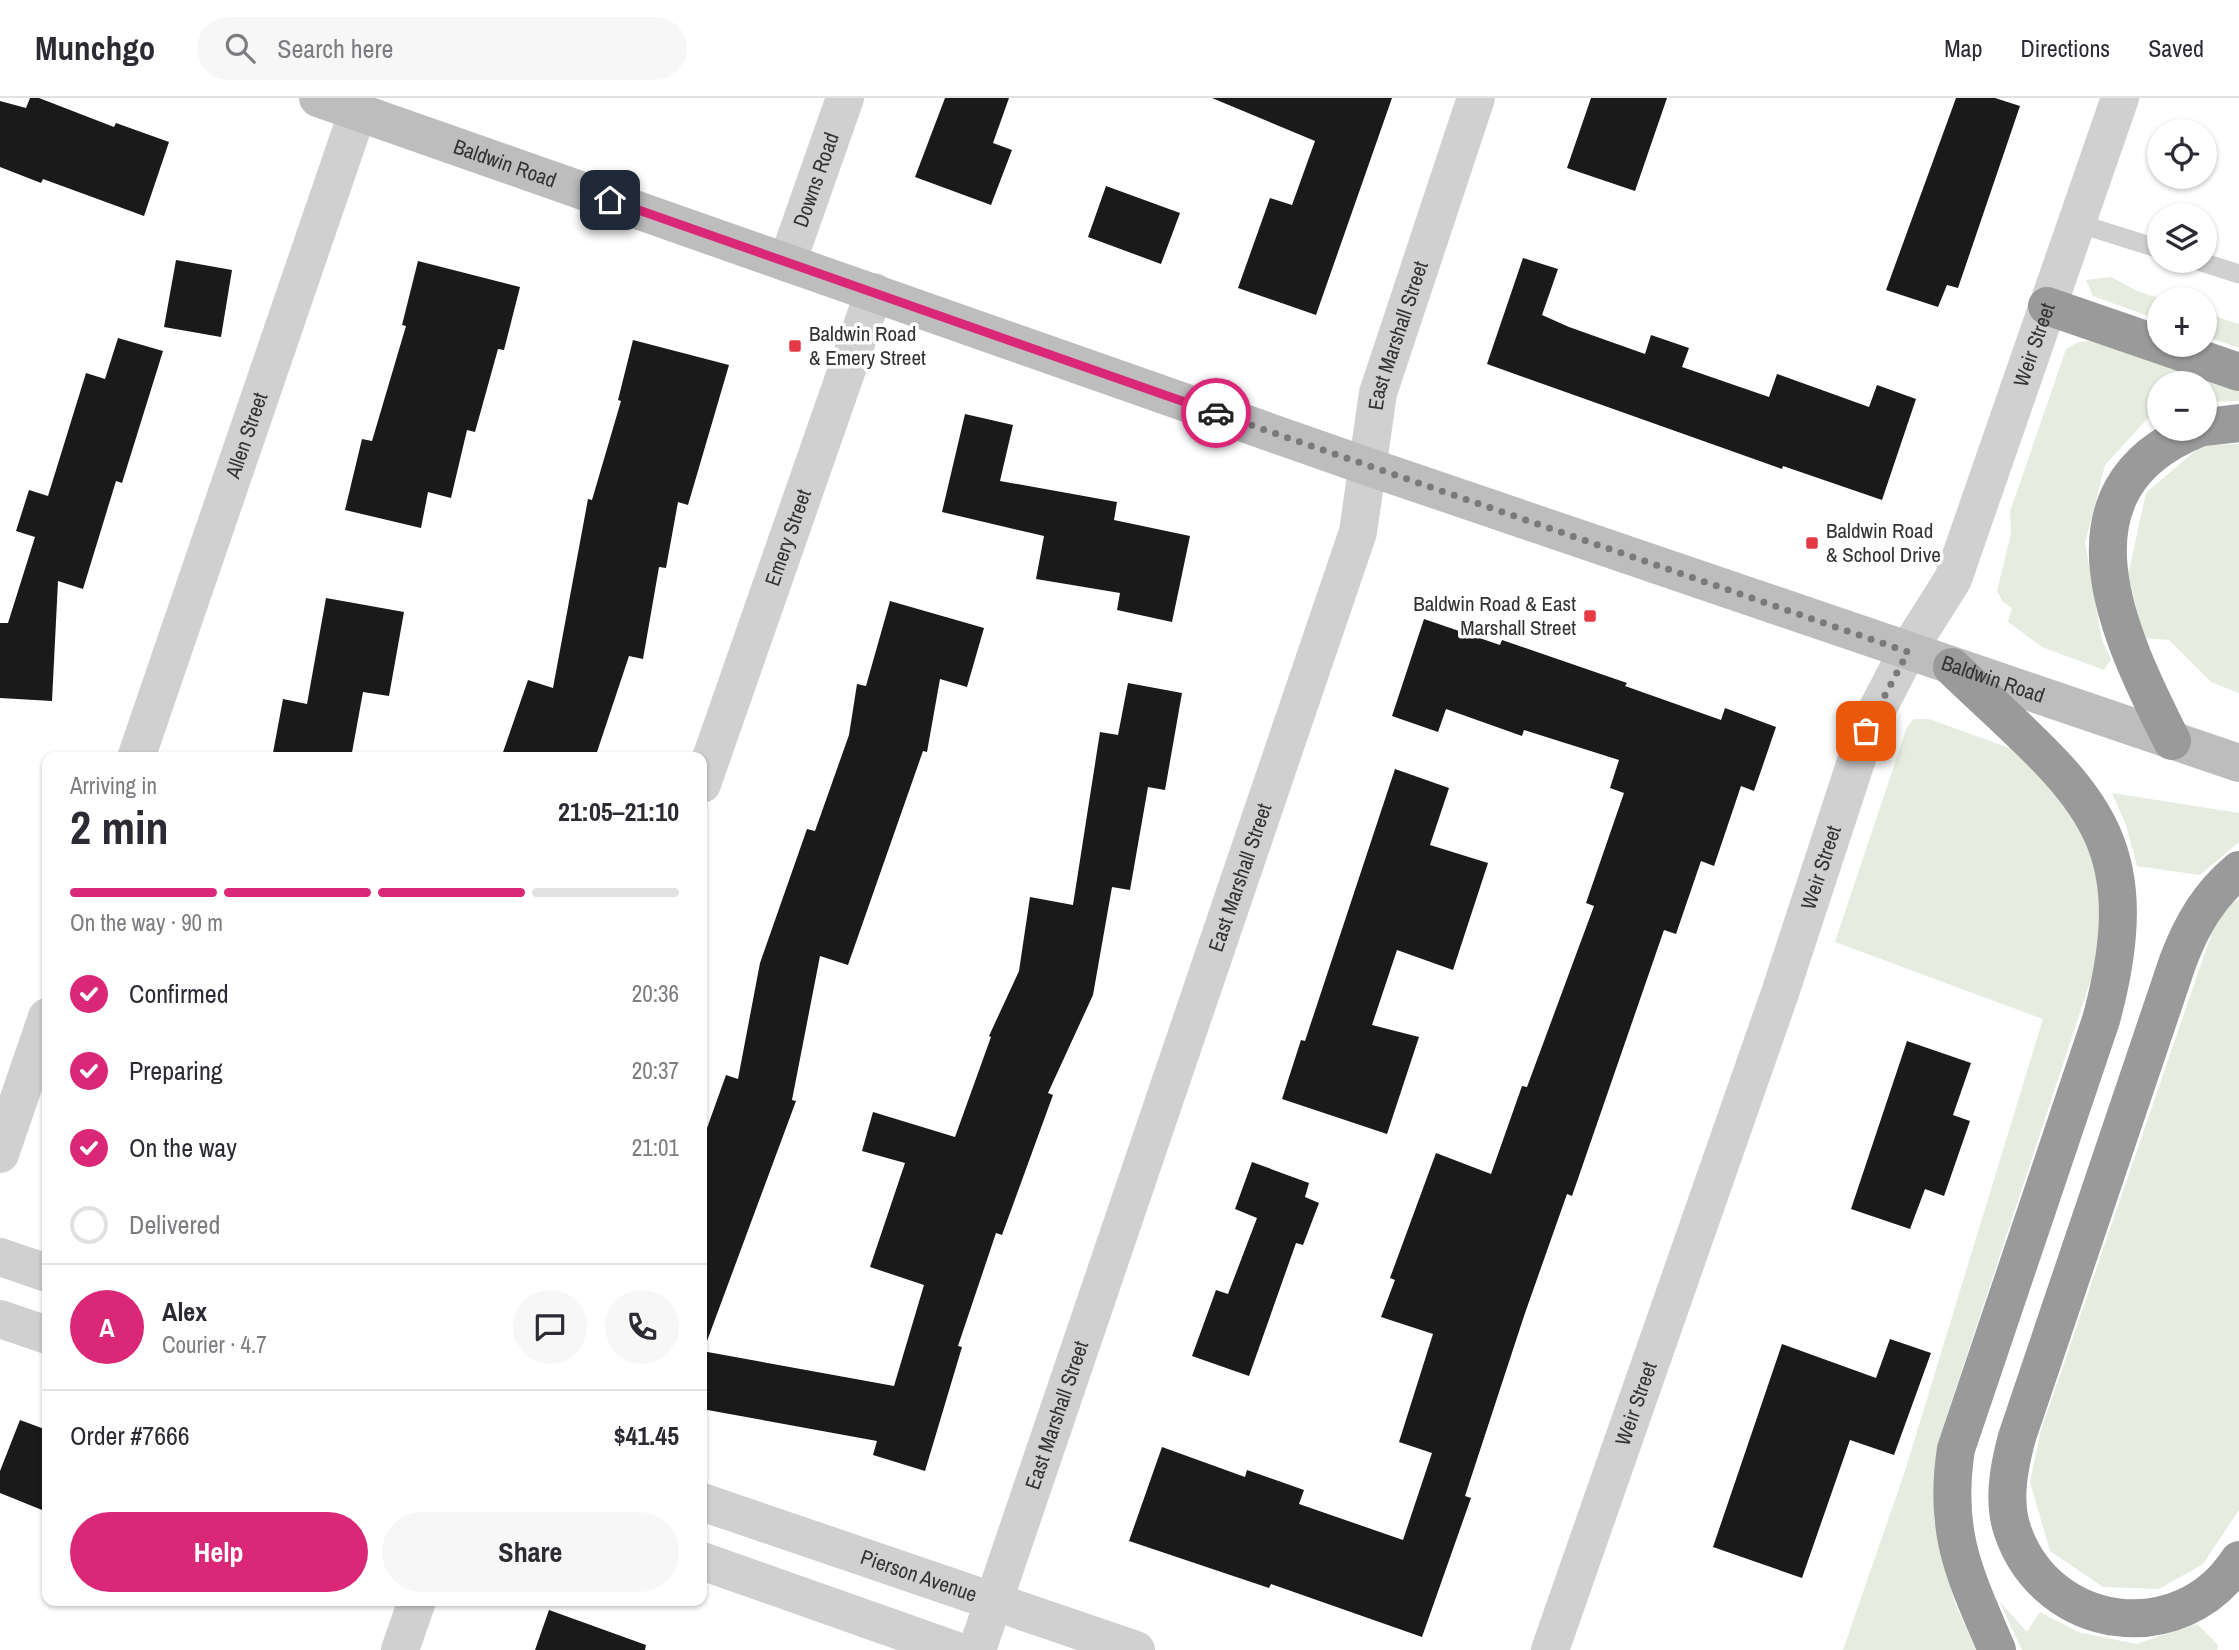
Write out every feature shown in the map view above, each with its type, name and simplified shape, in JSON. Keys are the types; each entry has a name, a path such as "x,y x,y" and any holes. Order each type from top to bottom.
{"highway":[{"path":"2047,306 2239,372"},
{"path":"2217,425 2239,423"},
{"path":"2172,741 2127,649 2109,582 2107,552 2110,524 2119,495 2136,468 2155,450 2173,441"},
{"path":"1952,667 2051,761 2085,801 2107,841 2119,891 2117,957 2101,1020 1956,1449 1951,1478 1953,1531 1959,1560 1997,1650"},
{"path":"2239,870 2218,886 2202,909 2178,961 2017,1437 2008,1469 2008,1499 2012,1530 2023,1557 2039,1580 2061,1597 2086,1610 2137,1619 2185,1608 2205,1597 2223,1581 2239,1560"}],"main road":[{"name":"Baldwin Road","path":"318,98 1366,466 2239,764"}],"street":[{"name":"Downs Road","path":"787,263 845,98"},
{"name":"East Marshall Street","path":"977,1650 1358,533 1378,393 1476,98"},
{"name":"Weir Street","path":"1550,1650 1780,993 1866,731 1908,652 1953,579 2120,98"},
{"name":"Allen Street","path":"138,752 358,111"},
{"name":"Emery Street","path":"707,771 874,292"},
{"path":"0,1154 42,1032"},
{"path":"0,1257 42,1271"},
{"path":"0,1319 42,1333"},
{"name":"Pierson Avenue","path":"707,1504 1136,1650"},
{"path":"707,1564 954,1650"},
{"path":"400,1650 415,1606"}],"lane":[{"path":"2077,223 2147,245"},
{"path":"2217,267 2239,274"}],"shaded area":[{"path":"2111,277 2147,294 2147,316 2093,296 2086,280"},
{"path":"2217,317 2239,324 2239,348 2217,340"},
{"path":"2091,341 2180,371 2147,371 2147,419 2105,465 2085,543 2102,640 2111,659 2104,670 2042,647 2008,622 2012,608 2003,602 1997,591 2011,534 2010,512 2066,349 2078,342"},
{"path":"2217,384 2239,391 2239,401 2217,402"},
{"path":"2239,444 2239,693 2211,682 2169,640 2144,638 2128,575 2146,493 2202,445"},
{"path":"1914,719 1929,719 2015,750 2068,802 2102,879 2096,964 1938,1443 1934,1521 1955,1603 1976,1650 1843,1650 1905,1471 2043,1019 1835,942 1907,727"},
{"path":"2112,793 2239,813 2239,842 2200,875 2137,866 2126,825"},
{"path":"2239,899 2239,1510 2203,1564 2159,1589 2103,1587 2050,1551 2030,1482 2041,1430 2219,912"},
{"path":"1999,1601 2027,1632 2040,1612 2078,1632 2136,1644 2197,1624 2218,1645 2217,1650 2022,1650"}],"building":[{"path":"30,98 39,98 114,127 116,123 169,142 144,216 43,179 41,183 0,167 0,101 26,108"},
{"path":"945,98 1009,98 993,143 1012,150 991,205 915,177"},
{"path":"1212,98 1392,98 1316,315 1238,288 1270,198 1292,205 1315,141"},
{"path":"1591,98 1667,98 1635,191 1567,168"},
{"path":"1956,98 1995,98 2020,106 1958,288 1947,285 1938,307 1886,290"},
{"path":"1106,186 1180,213 1161,264 1088,237"},
{"path":"1523,258 1558,269 1542,315 1569,327 1645,354 1651,335 1689,348 1682,367 1769,397 1777,374 1869,407 1877,385 1916,399 1882,500 1783,466 1782,469 1487,364"},
{"path":"176,260 232,270 221,337 164,327"},
{"path":"418,261 520,287 504,350 498,349 475,432 467,430 451,498 428,492 421,528 345,510 362,439 372,441 406,326 402,325"},
{"path":"118,338 163,351 122,483 116,481 83,589 58,581 52,701 0,698 0,623 8,623 35,537 16,531 29,490 48,496 86,373 105,379"},
{"path":"633,340 729,365 688,505 678,502 666,568 659,567 643,659 629,656 597,752 503,752 528,680 553,688 588,499 592,500 621,401 618,400"},
{"path":"965,414 1013,425 1000,481 1117,502 1114,520 1190,536 1172,622 1117,610 1120,593 1036,579 1044,536 942,512"},
{"path":"326,598 404,612 389,696 363,692 352,752 273,752 283,699 307,704"},
{"path":"890,601 984,628 967,687 940,679 927,752 923,751 848,965 820,956 792,1100 796,1101 707,1341 707,1128 726,1075 738,1079 760,963 807,829 815,831 849,735 857,684 866,686"},
{"path":"1424,619 1500,645 1502,640 1627,683 1625,686 1721,720 1725,708 1776,727 1754,791 1741,786 1714,866 1701,861 1676,934 1664,930 1572,1196 1567,1194 1524,1316 1465,1496 1471,1498 1422,1637 1271,1584 1269,1588 1129,1541 1162,1447 1245,1477 1247,1470 1304,1490 1299,1504 1403,1540 1432,1453 1399,1442 1433,1334 1381,1317 1395,1280 1390,1278 1436,1153 1491,1174 1522,1086 1527,1087 1594,906 1586,903 1624,793 1610,788 1619,760 1524,730 1522,736 1446,709 1438,732 1392,716"},
{"path":"1128,683 1182,693 1165,790 1148,787 1130,890 1112,887 1093,995 1048,1093 1053,1095 1002,1235 996,1233 958,1346 962,1347 925,1471 873,1455 877,1441 707,1410 707,1352 894,1386 924,1285 870,1267 905,1163 862,1151 873,1112 955,1137 991,1037 989,1036 1019,971 1030,897 1073,905 1100,732 1118,735"},
{"path":"1395,769 1449,788 1430,845 1488,863 1453,970 1397,950 1372,1025 1419,1037 1387,1134 1282,1099 1301,1040 1305,1041"},
{"path":"1907,1041 1971,1063 1953,1115 1970,1121 1944,1196 1925,1189 1910,1229 1851,1209"},
{"path":"1252,1162 1309,1183 1305,1197 1319,1203 1303,1245 1296,1243 1249,1376 1192,1356 1216,1290 1228,1294 1257,1218 1235,1209"},
{"path":"1890,1339 1931,1353 1894,1455 1850,1440 1802,1578 1713,1547 1782,1344 1876,1378"},
{"path":"20,1420 42,1428 42,1510 0,1493 0,1471"},
{"path":"549,1610 646,1645 645,1650 535,1650"}],"way so far":[{"path":"1216,413 1908,652 1866,731"}],"place":[{"name":"Baldwin Road & Emery Street","path":"795,346"},
{"name":"Baldwin Road & School Drive","path":"1812,543"},
{"name":"Baldwin Road & East Marshall Street","path":"1590,616"}],"route":[{"path":"610,200 1216,413"}]}
